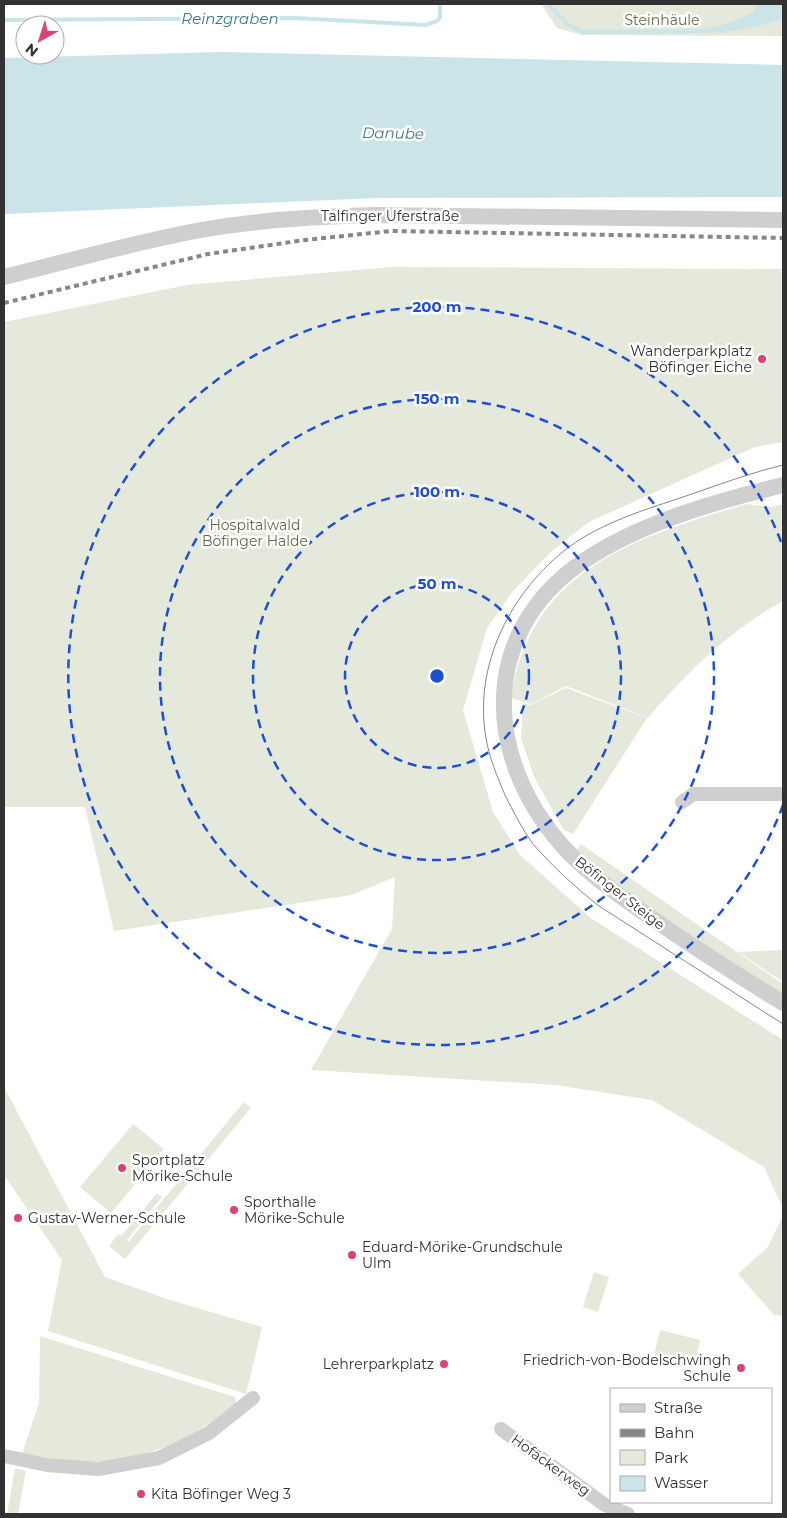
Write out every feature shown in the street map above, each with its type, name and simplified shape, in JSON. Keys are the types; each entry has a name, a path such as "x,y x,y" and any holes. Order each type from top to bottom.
{"street":[{"name":"Talfinger Uferstraße","path":"4,277 199,230 267,220 395,215 783,220"},
{"name":"Böfinger Steige","path":"783,485 728,499 660,522 608,547 581,563 535,607 519,634 509,663 503,694 504,730 515,770 549,829 569,853 630,903 783,1003"},
{"path":"682,802 694,794 783,794"},
{"path":"4,1456 47,1465 98,1469 159,1458 208,1433 253,1398"},
{"name":"Hofäckerweg","path":"501,1429 605,1504 628,1514"}],"green space":[{"name":"Steinhäule","path":"541,4 783,4 783,36 581,35 557,28"},
{"name":"Hospitalwald Böfinger Halde","path":"391,267 783,269 783,442 755,447 589,522 553,550 512,592 487,628 463,710 493,812 520,855 592,919 783,1040 783,1209 764,1167 652,1100 555,1085 311,1070 392,929 395,877 351,895 114,931 85,807 4,807 4,322 187,285"},
{"path":"746,504 772,507 783,504 783,601 745,625 710,653 678,684 648,718 566,686 531,704 511,698 522,654 540,618 565,589 595,565 629,546 666,530"},
{"path":"566,688 647,718 573,834 564,830 535,779 521,738 523,703 530,705"},
{"path":"581,844 783,984 783,996 718,955 612,882 577,849"},
{"path":"783,950 783,982 738,952"},
{"path":"4,1087 105,1277 170,1300 262,1327 246,1394 48,1331 62,1260 4,1175"},
{"path":"244,1102 251,1108 125,1259 109,1246 118,1234 121,1236 157,1193 162,1197 127,1240 129,1241"},
{"name":"Sportplatz Mörike-Schule","path":"133,1124 164,1149 111,1213 80,1187"},
{"path":"783,1215 783,1316 774,1315 738,1274 768,1247"},
{"path":"594,1272 609,1277 598,1312 583,1307"},
{"path":"660,1330 700,1340 695,1364 654,1355"},
{"path":"40,1336 235,1397 237,1404 186,1438 152,1452 113,1460 90,1462 22,1454 39,1403"},
{"path":"15,1468 26,1471 18,1514 7,1514"}],"water":[{"path":"757,4 783,4 783,19 759,26 719,33 717,27 753,13"},
{"name":"Danube","path":"221,52 783,65 783,197 377,198 4,214 4,58 15,58 15,65 65,65 65,56"}],"waterway":[{"name":"Reinzgraben","path":"4,20 295,18 426,25 437,21 440,17 440,4"},
{"name":"Reinzgraben","path":"548,4 568,25 582,32 705,31 721,28"}],"tram line":[{"path":"783,465 734,479 626,517 596,530 569,547 530,585 514,607 501,631 485,683 483,710 489,752 505,795 529,838 548,861 599,906 783,1024"}],"railway":[{"path":"4,303 208,254 305,240 391,231 783,238"}],"place":[{"name":"Wanderparkplatz Böfinger Eiche","path":"762,359"},
{"name":"Sportplatz Mörike-Schule","path":"122,1168"},
{"name":"Sporthalle Mörike-Schule","path":"234,1210"},
{"name":"Gustav-Werner-Schule","path":"18,1218"},
{"name":"Eduard-Mörike-Grundschule Ulm","path":"352,1255"},
{"name":"Lehrerparkplatz","path":"444,1364"},
{"name":"Friedrich-von-Bodelschwingh Schule","path":"741,1368"},
{"name":"Kita Böfinger Weg 3","path":"141,1494"}]}
